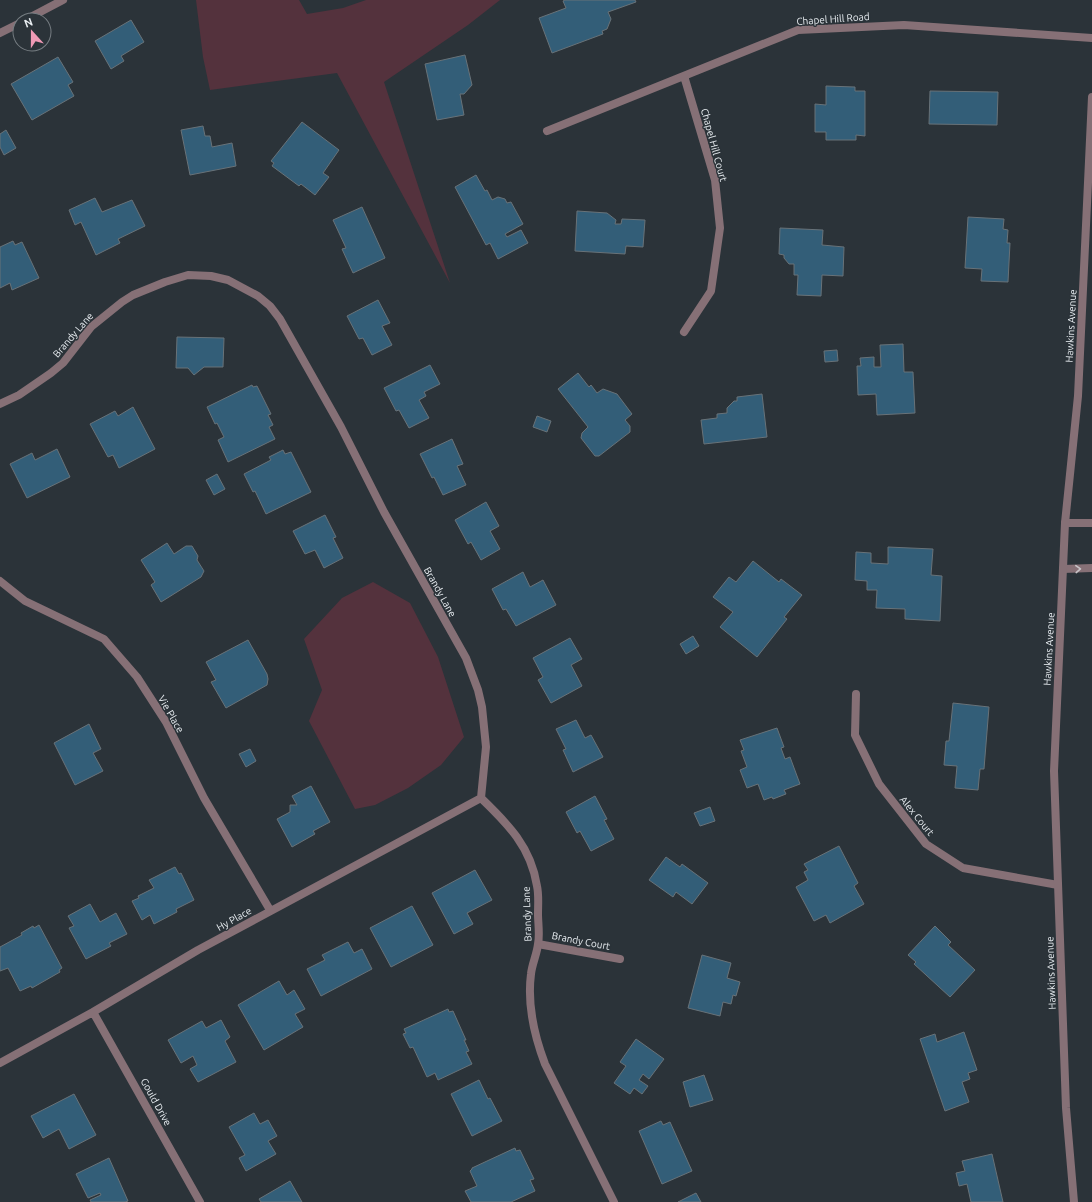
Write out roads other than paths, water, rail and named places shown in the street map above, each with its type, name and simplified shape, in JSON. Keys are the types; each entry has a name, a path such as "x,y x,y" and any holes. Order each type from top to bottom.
{"street":[{"path":"40,12 63,0"},
{"name":"Chapel Hill Road","path":"547,131 798,30 904,25 1092,38"},
{"path":"0,33 12,26"},
{"name":"Chapel Hill Court","path":"684,76 715,180 720,228 711,291 684,332"},
{"name":"Hawkins Avenue","path":"1074,1202 1066,1108 1054,771 1065,524 1078,396 1092,97"},
{"name":"Brandy Lane","path":"0,404 19,394 51,373 63,363 91,327 122,302 133,295 165,282 188,275 217,277 228,280 258,296 270,306 280,319 337,420 384,512 466,658 478,690 482,707 486,747 481,798 506,822 519,839 530,860 537,886 538,944 531,972 530,991 537,1041 545,1064 614,1202"},
{"path":"1065,524 1092,523"},
{"path":"1063,570 1092,568"},
{"name":"Vie Place","path":"0,581 25,601 104,639 137,677 166,722 204,798 270,910"},
{"name":"Alex Court","path":"856,694 855,735 879,784 926,844 963,868 1058,884"},
{"name":"Hy Place","path":"0,1063 93,1012 198,950 270,910 481,798"},
{"name":"Brandy Court","path":"538,944 620,959"},
{"name":"Gould Drive","path":"93,1012 200,1202"}]}
